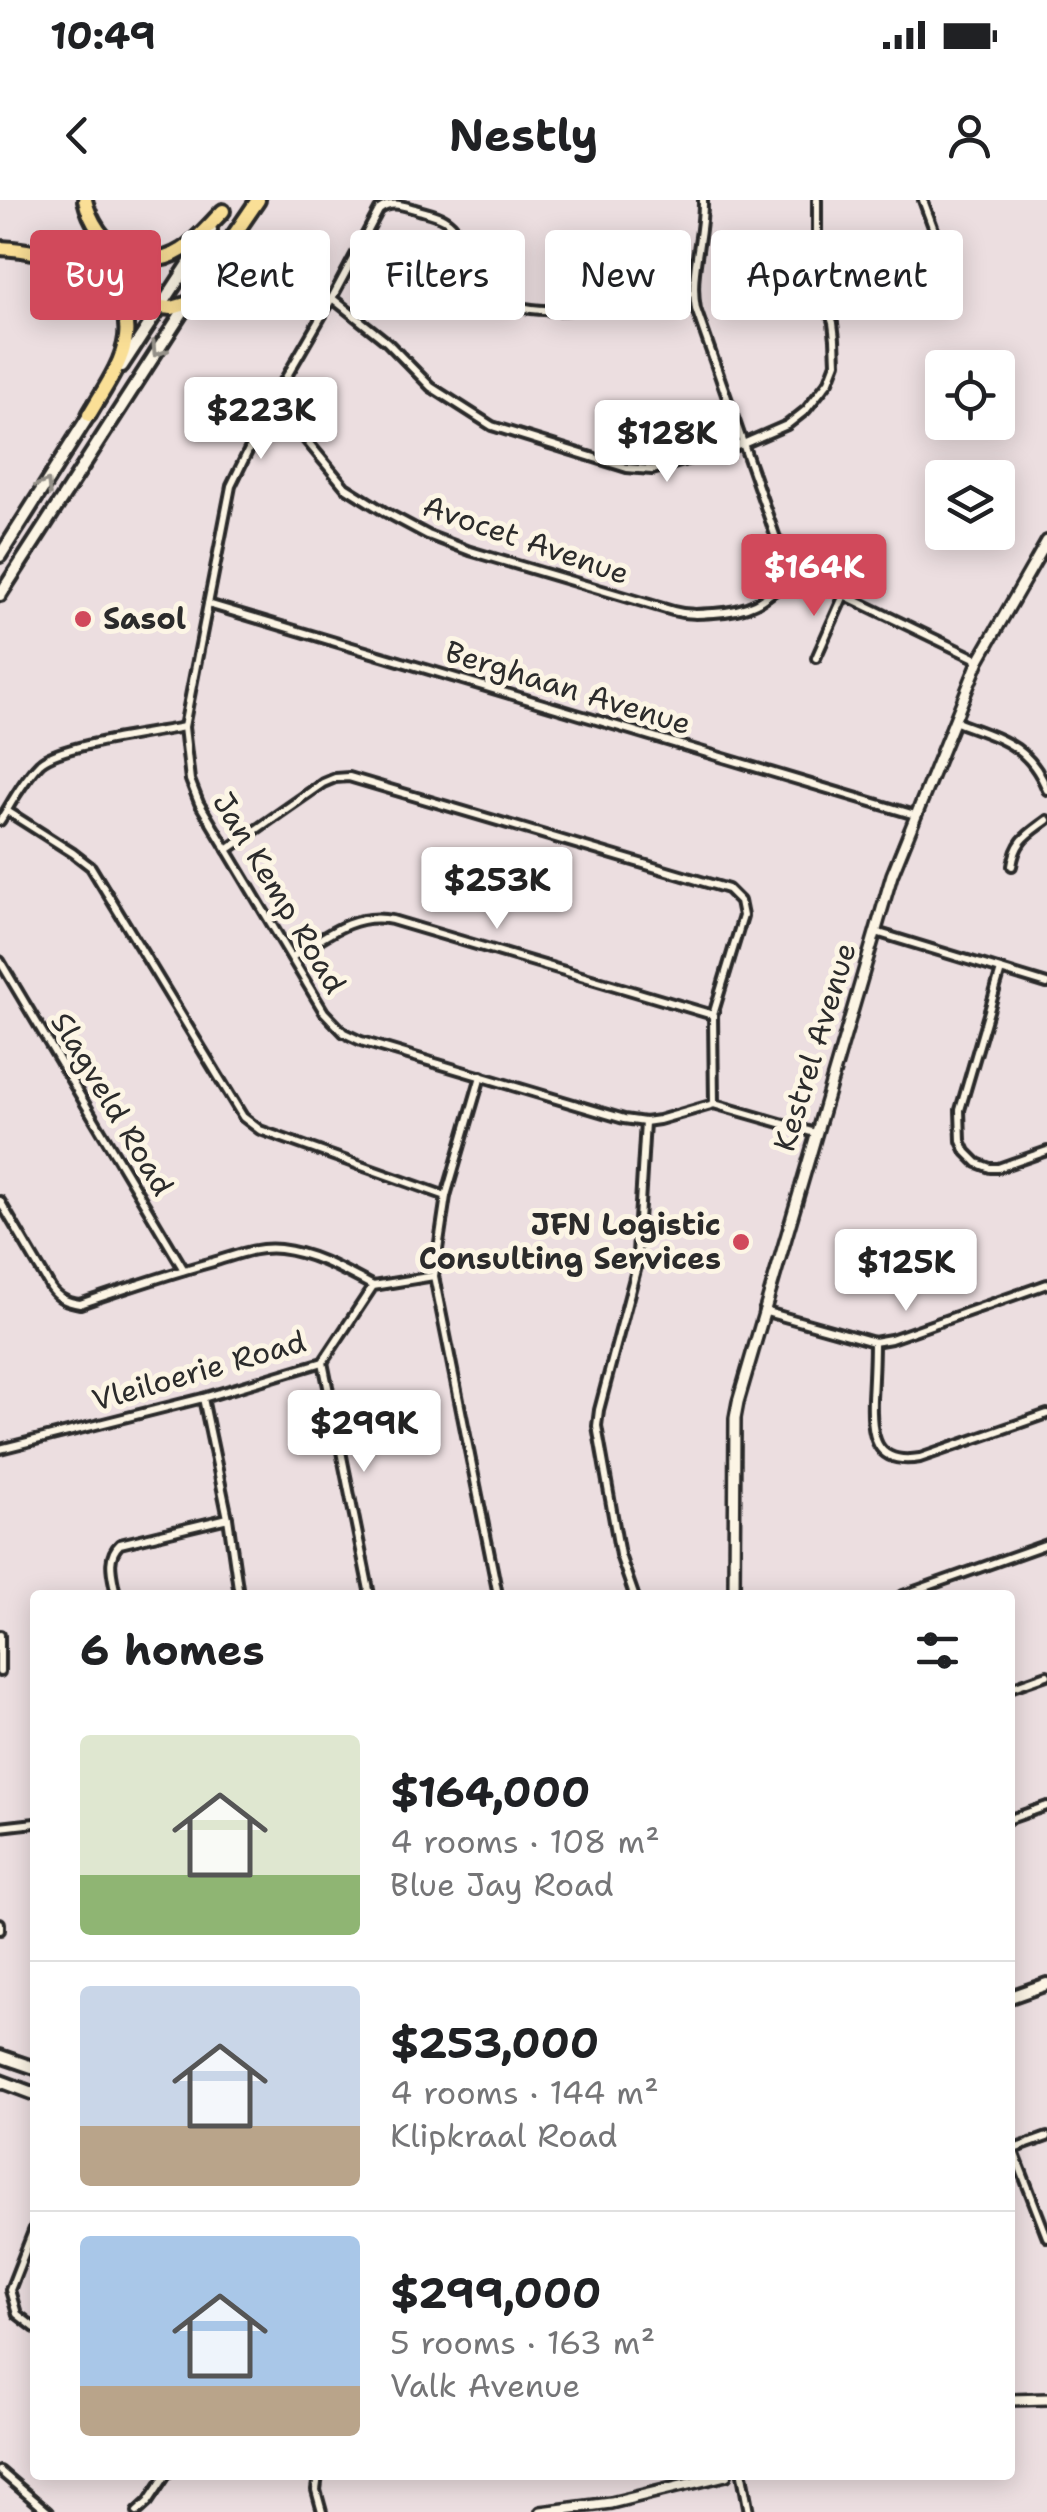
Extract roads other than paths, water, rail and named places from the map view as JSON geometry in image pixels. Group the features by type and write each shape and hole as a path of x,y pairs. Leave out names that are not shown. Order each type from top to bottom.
{"highway":[{"path":"85,200 94,226 108,243 137,259 181,251 226,206"},
{"path":"235,230 254,200"},
{"path":"0,248 30,253"},
{"path":"161,307 181,305"},
{"path":"90,415 124,348 127,320"}],"main road":[{"path":"161,307 226,206"},
{"path":"0,595 181,314"},
{"path":"0,556 152,320"},
{"path":"1015,1995 1047,1984"},
{"path":"0,2056 30,2066"},
{"path":"0,2082 30,2092"}],"street":[{"path":"703,200 693,293 776,538 800,570 979,660"},
{"path":"332,298 387,342 430,386 482,420 627,468 664,467 743,444 787,425 806,410 829,382 836,350 833,324 817,271 817,200"},
{"path":"923,200 934,230"},
{"name":"Jan Kemp Road","path":"693,293 577,310 506,302 476,276 459,234 448,222 402,205 386,205 373,218 272,400 230,486 184,727 191,788 324,1012 344,1033 624,1119 645,1122 714,1104"},
{"name":"Avocet Avenue","path":"272,400 355,495 428,535 470,551 686,614 746,610 800,570"},
{"name":"Kestrel Avenue","path":"734,1590 735,1418 815,1133 892,876 915,815 979,660 1047,541"},
{"path":"816,658 844,595"},
{"name":"Berghaan Avenue","path":"208,604 915,815"},
{"path":"953,720 1007,742 1024,754 1041,773 1047,790"},
{"path":"0,821 32,772 51,756 184,727"},
{"path":"227,850 322,783 348,777 722,886 737,896 743,916 713,1015 714,1104 815,1133"},
{"path":"6,811 73,853 98,876 243,1117 260,1130 446,1196"},
{"path":"1012,866 1018,844 1047,820"},
{"path":"292,957 352,922 376,917 713,1015"},
{"path":"875,932 1047,984"},
{"name":"Slagveld Road","path":"0,961 184,1270"},
{"path":"1000,970 963,1099 960,1134 966,1152 990,1168 1047,1151"},
{"path":"481,1076 446,1196 434,1276 497,1590"},
{"path":"632,1590 622,1562 597,1426 636,1270 645,1122"},
{"path":"0,1201 55,1294 80,1304 246,1252 283,1249 334,1264 372,1286 434,1276"},
{"path":"763,1311 874,1342 1047,1284"},
{"name":"Vleiloerie Road","path":"0,1450 204,1398 323,1362 372,1286"},
{"path":"874,1342 872,1427 876,1442 892,1456 920,1458 1047,1414"},
{"path":"323,1362 369,1590"},
{"path":"204,1398 239,1590"},
{"path":"115,1590 110,1559 120,1544 228,1518"},
{"path":"917,1590 1047,1544"},
{"path":"0,1635 0,1672"},
{"path":"1015,1686 1047,1675"},
{"path":"1015,1817 1047,1806"},
{"path":"0,1827 30,1824"},
{"path":"1015,2149 1047,2138"},
{"path":"1015,2157 1047,2237"},
{"path":"30,2239 10,2290 17,2314 30,2324"},
{"path":"1015,2400 1047,2399"},
{"path":"0,2471 48,2512"},
{"path":"136,2512 163,2480"},
{"path":"317,2480 322,2512"},
{"path":"541,2512 616,2502 706,2480"},
{"path":"743,2480 749,2512"}],"place":[{"name":"Sasol","path":"83,619"},
{"name":"JFN Logistic Consulting Services","path":"741,1242"}]}
